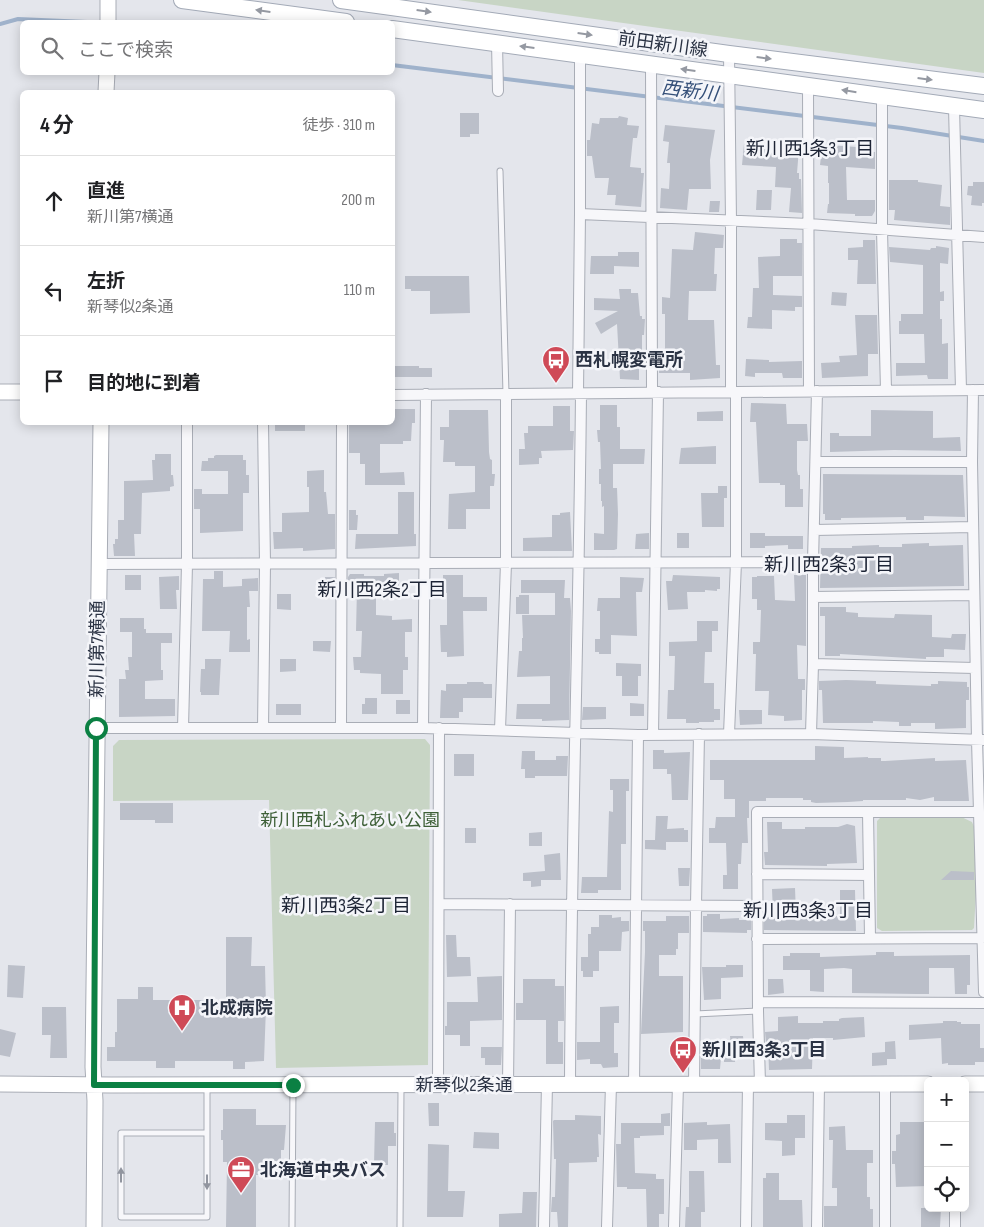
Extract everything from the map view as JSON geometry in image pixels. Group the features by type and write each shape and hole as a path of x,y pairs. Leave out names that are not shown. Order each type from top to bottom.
{"main road":[{"path":"182,0 331,20"},
{"name":"前田新川線","path":"342,0 729,54 984,86"},
{"name":"前田新川線","path":"395,29 984,110"}],"street":[{"path":"108,0 108,20"},
{"path":"497,43 498,91"},
{"path":"570,1084 571,905 579,563 580,54"},
{"path":"729,54 736,562 729,734"},
{"path":"652,65 652,218 657,562 653,735"},
{"path":"106,90 107,75"},
{"path":"808,85 809,224 816,462 811,734"},
{"path":"882,96 882,230 886,390"},
{"path":"954,107 961,390"},
{"path":"580,214 809,224 984,237"},
{"path":"973,390 972,462 975,668 980,740 978,812 984,992"},
{"path":"395,395 984,390"},
{"path":"0,392 20,392"},
{"path":"423,728 426,394"},
{"path":"500,730 506,563 506,394"},
{"name":"新川第7横通","path":"94,1227 96,728 101,425"},
{"path":"183,728 187,564 187,425"},
{"path":"262,728 265,564 263,425"},
{"path":"341,727 340,563 342,425"},
{"path":"816,462 972,462"},
{"path":"814,530 973,527"},
{"path":"98,564 813,562"},
{"path":"813,597 974,595"},
{"path":"813,664 975,668"},
{"path":"96,728 439,728 638,735 811,734 980,740"},
{"path":"438,1085 439,728"},
{"path":"694,1084 700,734"},
{"path":"634,1084 638,735"},
{"path":"746,1227 758,1006 757,812 978,812"},
{"path":"868,812 870,938"},
{"path":"757,874 869,875"},
{"path":"439,904 757,906"},
{"path":"508,1084 510,904"},
{"path":"757,939 982,938"},
{"path":"758,1006 984,1003"},
{"name":"新琴似2条通","path":"0,1084 924,1084"},
{"path":"544,1227 547,1084"},
{"path":"607,1227 611,1084"},
{"path":"674,1227 678,1084"},
{"path":"817,1227 819,1084"},
{"path":"885,1084 885,1227"},
{"path":"969,1084 984,1084"},
{"path":"955,1212 955,1227"}],"lane":[{"path":"500,171 506,394"},
{"path":"695,1014 758,1006"},
{"path":"207,1085 207,1133 207,1217 121,1217 121,1133 207,1133"},
{"path":"292,1227 293,1085"},
{"path":"400,1227 401,1085"}],"green space":[{"path":"458,0 984,0 984,73"},
{"name":"新川西札ふれあい公園","path":"425,739 430,745 428,1065 276,1068 269,800 113,801 113,746 119,740"},
{"path":"953,813 972,822 979,838 974,928 972,930 882,931 877,928 877,821 880,818"}],"building":[{"path":"460,113 479,113 479,134 470,134 470,137 460,137"},
{"path":"619,116 628,118 627,125 639,126 637,138 633,138 630,167 641,168 641,173 644,173 641,207 615,205 616,195 607,195 609,178 595,178 592,156 587,156 587,140 590,140 592,123 599,124 600,118 618,118"},
{"path":"665,125 715,130 710,160 711,189 689,189 687,210 660,208 661,188 669,189 670,163 667,163 669,142 663,141"},
{"path":"744,144 799,148 797,173 799,173 799,179 801,179 802,213 789,212 791,188 775,187 776,167 742,165"},
{"path":"826,145 857,147 857,151 875,152 875,169 846,167 847,200 875,200 875,211 872,216 827,213 829,204 828,166 820,165 822,148 825,148"},
{"path":"889,180 918,180 918,182 942,185 940,206 950,207 950,225 894,220 895,210 889,210"},
{"path":"973,182 984,182 984,203 982,203 982,206 971,205 972,196 967,195 968,186 973,186"},
{"path":"757,190 772,190 771,210 756,210"},
{"path":"710,201 720,201 719,212 709,212"},
{"path":"695,232 724,235 723,248 715,248 714,274 717,274 716,291 689,291 688,320 714,320 716,365 720,365 720,378 690,380 690,373 659,373 659,361 664,361 665,350 665,314 662,314 662,297 670,298 672,249 693,250"},
{"path":"780,239 797,239 797,243 802,243 802,276 773,276 773,295 802,296 802,307 795,307 795,311 772,310 772,329 747,328 748,317 752,317 753,288 759,288 758,257 780,256"},
{"path":"863,240 875,240 876,284 857,284 858,260 848,260 848,248 863,247"},
{"path":"936,246 949,248 948,264 940,263 940,292 944,291 944,301 940,301 940,319 942,319 942,344 948,343 948,379 928,379 927,375 896,376 896,363 925,363 924,334 899,334 901,314 923,314 923,265 890,262 889,247 930,250 931,248 936,248"},
{"path":"618,252 639,252 639,267 614,266 614,274 590,274 591,256 618,256"},
{"path":"405,276 469,276 470,313 430,314 430,291 411,291 411,289 405,289"},
{"path":"619,289 631,289 631,293 638,293 640,316 642,316 642,319 645,319 644,335 642,335 642,355 639,355 639,380 620,379 617,324 601,334 595,323 618,311 594,310 594,298 620,299"},
{"path":"832,292 847,293 846,306 831,305"},
{"path":"855,315 877,315 878,354 868,354 868,376 822,378 821,363 840,362 839,356 857,355"},
{"path":"746,359 769,360 769,362 802,361 802,378 783,378 782,373 755,373 755,377 745,376"},
{"path":"395,366 432,368 432,377 395,377"},
{"path":"751,403 786,404 787,424 807,424 808,441 797,441 797,470 798,475 800,475 800,489 803,489 803,507 785,507 785,485 780,485 780,483 759,483 756,422 750,422"},
{"path":"600,405 617,405 620,449 645,449 644,464 613,464 613,488 617,488 618,514 617,549 614,550 594,550 594,533 604,534 604,506 602,507 601,484 599,484 599,469 601,469 600,442 598,442 597,430 600,430"},
{"path":"553,406 570,406 570,431 574,431 573,450 541,451 542,458 539,458 539,464 519,465 519,449 525,449 524,433 528,433 528,426 553,426"},
{"path":"395,409 415,409 415,423 412,423 411,441 403,441 403,444 380,444 380,473 404,472 405,485 365,485 365,464 360,464 360,453 349,453 349,425 395,425"},
{"path":"449,410 488,410 489,452 490,459 492,460 492,474 495,474 494,486 490,486 490,509 466,509 466,529 448,529 449,494 475,492 475,466 455,466 455,462 443,462 444,440 440,440 440,427 449,427"},
{"path":"871,410 933,411 933,438 960,437 961,451 894,450 830,452 830,433 839,433 839,436 871,436"},
{"path":"723,411 723,421 697,421 697,412"},
{"path":"275,425 305,425 305,431 275,431"},
{"path":"716,446 716,464 679,464 681,448"},
{"path":"155,454 171,454 171,475 173,475 174,486 170,487 170,491 142,493 141,534 134,534 135,556 114,556 113,544 115,544 115,539 118,539 118,520 124,520 124,481 153,480 152,460 155,460"},
{"path":"216,455 243,455 243,460 246,460 246,475 249,475 249,493 243,493 243,531 200,533 200,509 194,509 194,489 202,489 202,494 228,494 228,471 201,471 202,461 208,461 208,458 214,458"},
{"path":"324,470 324,492 326,492 328,514 335,514 335,549 303,551 303,548 274,549 273,532 282,532 282,513 309,512 307,471"},
{"path":"823,474 963,475 965,517 924,516 924,520 906,520 906,517 825,520 825,514 823,514"},
{"path":"718,486 727,486 727,498 724,498 724,527 702,527 701,493 718,493"},
{"path":"398,492 414,492 414,534 416,534 416,546 355,549 356,534 398,534"},
{"path":"349,510 356,510 356,515 358,515 357,530 349,530"},
{"path":"570,512 572,551 523,551 523,538 552,537 552,515"},
{"path":"649,533 649,549 635,549 636,534"},
{"path":"677,533 689,533 689,548 677,548"},
{"path":"750,533 765,533 765,536 803,536 803,549 788,549 788,545 750,548"},
{"path":"929,543 929,546 963,545 964,586 820,588 821,548 852,548 852,546 879,545 879,547 902,547 902,544"},
{"path":"214,571 223,571 223,587 242,586 242,579 258,578 258,591 249,591 250,607 247,607 247,640 250,639 250,652 229,652 230,631 202,631 203,579 214,579"},
{"path":"399,573 399,589 376,589 376,615 392,616 392,620 412,619 412,632 405,632 405,657 408,657 408,670 403,670 403,694 381,694 381,674 360,673 360,670 354,670 353,657 361,657 362,631 356,631 357,588 348,588 348,577 350,574 384,576 384,574"},
{"path":"125,575 141,575 141,590 125,590"},
{"path":"443,575 463,575 463,597 487,597 487,611 463,611 464,656 447,657 447,652 441,652 440,625 447,625 447,593 436,593 436,583 443,583"},
{"path":"673,575 720,577 720,589 717,589 717,591 687,592 688,609 668,610 666,581 672,581"},
{"path":"794,575 806,575 806,646 797,645 798,679 805,679 805,690 802,690 802,720 784,721 784,716 768,715 769,691 755,691 756,654 753,654 753,642 760,642 761,610 757,610 757,599 752,599 752,577 774,576 775,600 795,601"},
{"path":"179,576 179,590 176,590 177,609 160,609 159,577"},
{"path":"325,577 335,577 335,591 325,591"},
{"path":"620,577 644,578 642,592 636,592 637,636 611,635 611,654 599,654 599,652 595,652 595,639 600,639 600,611 597,611 598,598 620,598"},
{"path":"521,580 565,580 564,598 570,598 571,611 569,720 542,721 542,719 516,719 517,704 550,704 550,676 517,677 519,651 522,651 522,615 555,615 555,593 521,593"},
{"path":"277,594 291,594 291,610 277,609"},
{"path":"519,595 529,595 529,614 516,614 516,597 519,597"},
{"path":"820,607 846,607 846,612 858,613 858,617 894,618 895,614 932,615 932,637 951,638 952,634 966,634 965,650 944,649 944,657 926,657 926,659 840,654 840,656 825,656 825,616 820,616"},
{"path":"120,618 144,618 146,633 172,633 172,643 161,643 163,680 145,681 145,699 175,699 175,716 119,717 119,679 126,679 125,670 129,670 128,657 132,657 132,632 120,632"},
{"path":"697,621 718,621 718,631 712,631 712,652 705,652 704,683 714,683 714,709 720,709 720,720 686,723 686,719 667,719 668,690 674,690 675,656 669,656 669,642 697,641"},
{"path":"313,641 331,641 330,652 313,651"},
{"path":"205,659 221,659 219,695 201,695 201,669 205,669"},
{"path":"280,659 296,659 296,671 280,672"},
{"path":"616,663 641,664 641,676 638,676 638,696 622,696 622,676 616,676"},
{"path":"819,681 876,681 876,684 931,686 931,684 938,684 938,681 967,682 969,700 966,700 966,728 935,729 935,723 911,723 911,726 899,726 899,722 823,723 822,690 819,690"},
{"path":"467,682 492,684 492,698 463,698 463,712 459,712 459,718 440,718 441,690 446,691 446,684 467,684"},
{"path":"365,698 377,698 377,714 362,714 362,704 365,704"},
{"path":"396,700 410,700 410,714 396,714"},
{"path":"630,703 644,704 644,716 630,716"},
{"path":"276,704 301,704 301,715 276,715"},
{"path":"583,707 606,707 606,719 582,720"},
{"path":"739,710 762,710 762,724 740,725"},
{"path":"815,746 844,747 844,758 881,758 881,761 935,758 935,761 966,760 969,801 934,801 934,797 920,800 906,798 906,800 816,803 811,802 811,800 803,800 803,798 766,798 766,801 749,801 749,818 747,818 748,843 742,843 741,864 738,864 738,889 723,889 723,875 727,875 726,843 709,843 709,828 715,828 716,817 735,817 735,799 724,799 724,780 710,780 710,760 815,760"},
{"path":"653,750 664,750 664,753 690,752 688,800 672,800 671,774 667,774 667,769 653,769"},
{"path":"522,751 535,751 535,760 556,760 556,756 568,756 567,776 535,776 535,778 525,778 525,769 521,769"},
{"path":"454,754 474,754 474,776 454,776"},
{"path":"610,779 629,779 629,791 626,791 626,844 621,844 621,890 598,890 598,893 581,893 582,877 607,877 609,811 613,812 613,790 610,790"},
{"path":"120,803 173,803 173,823 155,823 155,820 120,820"},
{"path":"656,816 668,816 667,829 684,828 684,830 688,830 688,842 666,842 666,850 645,849 645,840 655,840"},
{"path":"767,822 782,822 782,829 838,827 847,824 855,826 857,863 827,864 827,866 765,865 764,852 768,852"},
{"path":"465,828 476,828 476,843 465,843"},
{"path":"542,832 542,846 529,846 529,833"},
{"path":"560,853 561,880 541,880 541,886 531,887 531,881 523,881 523,873 545,871 544,855"},
{"path":"678,868 690,868 689,886 679,886"},
{"path":"951,871 974,872 974,880 941,880"},
{"path":"795,888 796,914 803,914 803,917 840,916 840,890 855,890 856,931 764,930 764,917 772,917 773,914 772,889"},
{"path":"707,914 720,914 720,919 739,918 739,920 751,920 751,930 747,930 747,933 703,932 703,916 707,916"},
{"path":"599,915 612,915 612,918 621,917 621,921 629,921 629,931 622,932 621,951 599,951 599,971 593,971 593,977 583,977 581,957 588,957 588,934 591,934 591,927 599,927"},
{"path":"666,916 689,916 689,933 678,933 676,955 659,955 659,976 683,976 683,1032 641,1034 645,952 643,921 666,921"},
{"path":"446,935 456,935 457,957 470,957 471,976 447,977"},
{"path":"226,937 252,937 251,966 265,966 264,1061 245,1062 245,1069 233,1069 233,1061 175,1061 175,1068 156,1068 156,1061 107,1061 107,1047 115,1047 117,999 138,999 138,987 153,987 153,1000 226,1000"},
{"path":"876,952 894,952 894,956 970,955 970,985 967,985 967,994 955,994 954,968 929,968 929,994 852,993 852,969 844,968 824,969 824,992 810,991 810,970 783,970 783,956 790,956 790,953 820,953 820,957 876,955"},
{"path":"8,965 25,966 23,998 7,997"},
{"path":"726,965 743,965 743,977 721,978 721,999 704,1000 702,967 726,967"},
{"path":"502,976 502,1020 470,1021 470,1046 460,1046 460,1035 445,1035 447,1002 478,1002 477,977"},
{"path":"523,979 555,979 555,986 564,986 564,1021 558,1021 558,1042 563,1042 563,1064 546,1064 546,1020 516,1020 516,1003 523,1003"},
{"path":"768,979 783,979 784,993 768,995"},
{"path":"619,1006 619,1023 614,1023 614,1053 618,1053 618,1067 603,1068 601,1064 590,1064 590,1059 577,1060 577,1042 600,1042 600,1007"},
{"path":"42,1007 66,1007 67,1058 50,1058 51,1035 42,1035"},
{"path":"798,1016 798,1023 823,1023 823,1021 839,1021 842,1018 864,1017 865,1037 833,1040 833,1038 813,1038 812,1069 769,1070 768,1043 766,1043 765,1032 778,1031 778,1017"},
{"path":"943,1021 957,1021 961,1022 961,1024 980,1024 980,1048 984,1048 984,1062 975,1062 975,1065 942,1064 941,1038 909,1040 909,1025 943,1023"},
{"path":"0,1029 16,1033 10,1057 0,1055"},
{"path":"730,1036 743,1036 744,1046 731,1046"},
{"path":"895,1041 896,1059 887,1059 887,1065 872,1066 872,1053 885,1052 885,1042"},
{"path":"481,1047 502,1047 501,1065 485,1065 485,1058 481,1058"},
{"path":"724,1048 736,1048 735,1062 724,1062"},
{"path":"701,1058 721,1058 720,1069 701,1069"},
{"path":"428,1103 439,1103 439,1126 429,1126"},
{"name":"北海道中央バス","path":"223,1109 256,1109 256,1125 286,1125 284,1150 281,1150 281,1175 256,1175 256,1227 226,1227 227,1162 223,1162 223,1140 221,1140"},
{"path":"670,1113 670,1126 664,1126 664,1135 634,1138 635,1173 656,1174 656,1179 664,1179 664,1214 659,1214 659,1227 647,1227 646,1189 617,1187 616,1144 621,1144 621,1123 661,1123 661,1114"},
{"path":"575,1115 601,1116 601,1135 598,1134 599,1157 597,1157 597,1162 569,1163 568,1227 558,1227 557,1212 551,1212 552,1197 555,1197 556,1159 554,1159 553,1121 575,1120"},
{"path":"787,1115 805,1115 805,1138 795,1138 795,1155 782,1156 782,1141 765,1140 765,1123 787,1123"},
{"path":"375,1122 394,1122 396,1146 388,1146 388,1165 374,1165"},
{"path":"707,1122 707,1125 730,1124 731,1163 718,1163 718,1139 697,1140 697,1150 684,1150 684,1123"},
{"path":"900,1122 924,1122 924,1186 896,1187 895,1164 892,1164 892,1151 896,1151 896,1135 900,1134"},
{"path":"845,1126 846,1150 873,1150 873,1163 867,1163 867,1197 870,1197 870,1209 873,1209 873,1227 824,1227 824,1206 837,1206 837,1188 832,1188 833,1140 829,1140 829,1127"},
{"path":"474,1132 499,1133 499,1149 473,1148"},
{"path":"428,1144 449,1145 448,1191 465,1191 463,1217 427,1217"},
{"path":"689,1171 704,1171 705,1212 701,1212 701,1227 685,1227 686,1207 689,1207"},
{"path":"766,1173 779,1173 779,1200 802,1200 803,1227 763,1227 763,1178 766,1178"},
{"path":"523,1192 537,1192 536,1227 499,1227 499,1214 522,1213"},
{"path":"921,1208 924,1208 924,1212 941,1212 940,1227 921,1227"}],"waterway":[{"name":"西新川","path":"0,24 18,19 41,20"},
{"name":"西新川","path":"395,65 902,128 984,141"}],"place":[{"name":"西札幌変電所","path":"556,384"},
{"name":"北成病院","path":"182,1032"},
{"name":"新川西3条3丁目","path":"683,1074"},
{"name":"北海道中央バス","path":"241,1194"}],"district":[{"name":"新川西1条3丁目","path":"810,148"},
{"name":"新川西2条3丁目","path":"829,564"},
{"name":"新川西2条2丁目","path":"382,589"},
{"name":"新川西3条2丁目","path":"346,905"},
{"name":"新川西3条3丁目","path":"808,910"}],"route":[{"path":"96,728 94,1085 293,1085"}]}
